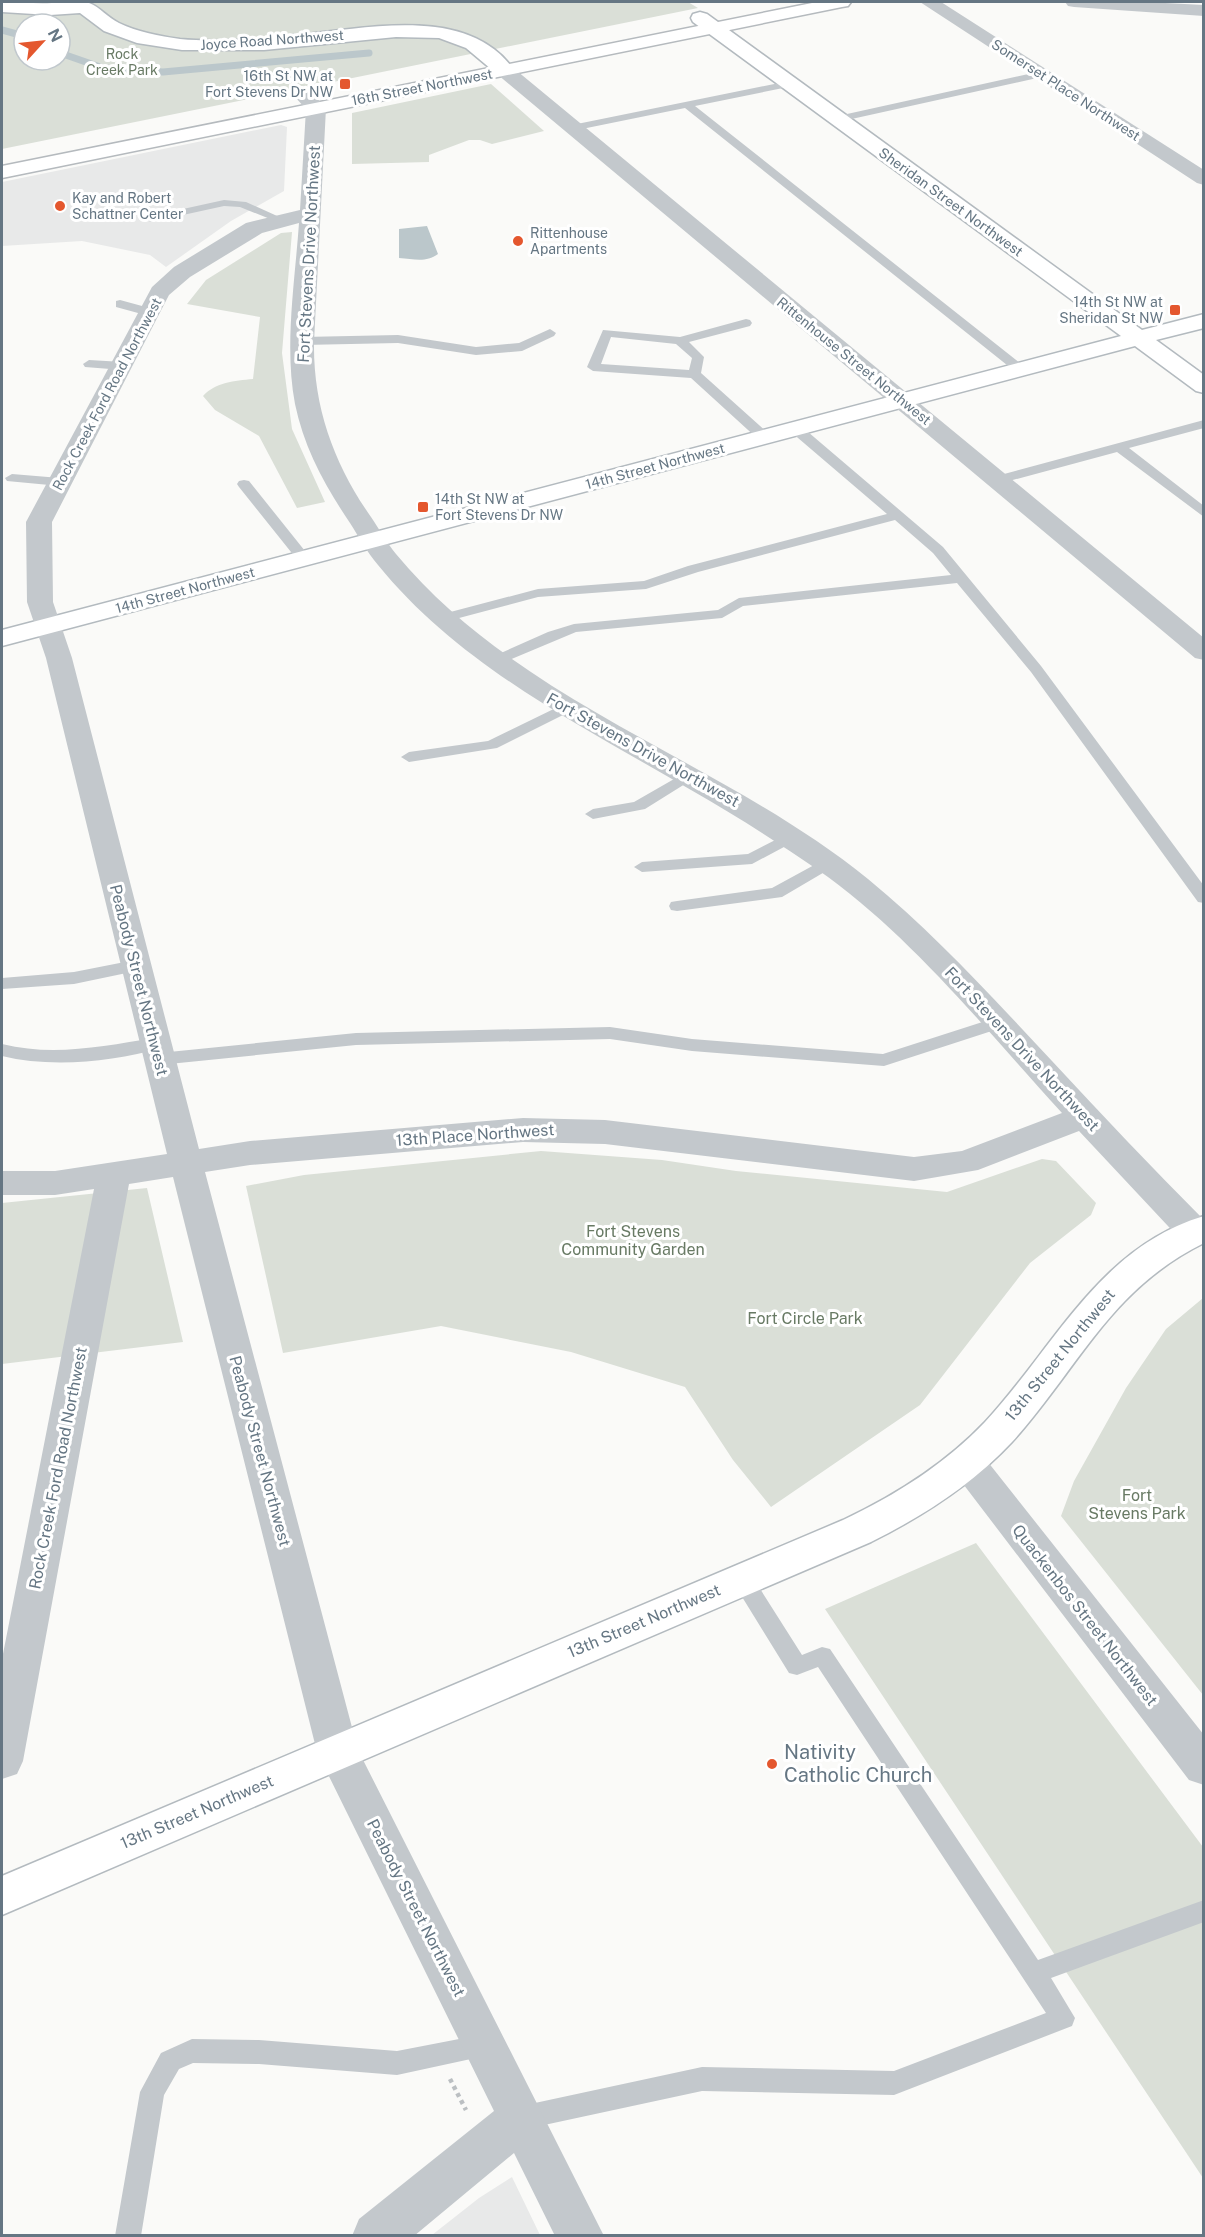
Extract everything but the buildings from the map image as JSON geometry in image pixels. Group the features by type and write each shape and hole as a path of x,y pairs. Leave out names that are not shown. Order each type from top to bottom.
{"street":[{"path":"24,8 52,2"},
{"name":"16th Street Northwest","path":"706,23 784,2"},
{"name":"16th Street Northwest","path":"2,158 311,102 706,23 842,2"},
{"name":"Somerset Place Northwest","path":"929,2 1203,179"},
{"path":"1074,2 1200,10"},
{"name":"Joyce Road Northwest","path":"2,7 24,8 83,4 101,23 117,30 175,44 235,45 364,33 424,31 463,39 498,65"},
{"name":"Sheridan Street Northwest","path":"706,23 1203,386"},
{"name":"Rittenhouse Street Northwest","path":"498,65 1203,652"},
{"name":"16th Street Northwest","path":"2,172 311,102"},
{"name":"Fort Stevens Drive Northwest","path":"311,102 303,341 305,393 315,433 338,484 373,540 406,579 444,618 497,660 566,708 748,809 827,863 875,901 925,945 1084,1117 1199,1230"},
{"name":"Rock Creek Ford Road Northwest","path":"48,626 39,594 39,522 160,292 177,276 254,228 309,214"},
{"name":"14th Street Northwest","path":"2,638 1203,321"},
{"name":"Peabody Street Northwest","path":"48,626 59,658 135,966 338,1752 580,2235"},
{"name":"13th Place Northwest","path":"2,1184 55,1183 262,1152 490,1132 555,1129 621,1133 914,1169 966,1162 1084,1117"},
{"name":"Rock Creek Ford Road Northwest","path":"2,1761 114,1175"},
{"name":"13th Street Northwest","path":"2,1896 857,1531 894,1512 940,1484 990,1440 1020,1407 1107,1293 1147,1259 1199,1230"},
{"name":"Quackenbos Street Northwest","path":"967,1462 1203,1767"},
{"path":"376,2235 521,2118"}],"lane":[{"path":"838,119 1042,75"},
{"path":"572,128 789,84"},
{"path":"687,105 1021,370"},
{"path":"151,219 224,203 242,204 280,220"},
{"path":"120,303 133,309 149,312"},
{"path":"746,323 680,341 607,333 593,367 695,374 764,437"},
{"path":"303,341 398,339 476,351 522,347 550,333"},
{"path":"680,341 698,357 695,374"},
{"path":"89,364 123,366"},
{"path":"998,480 1203,424"},
{"path":"796,429 938,550 1036,669 1203,898"},
{"path":"1119,446 1203,513"},
{"path":"12,478 60,482"},
{"path":"244,484 304,559"},
{"path":"444,618 537,593 646,585 693,569 898,515"},
{"path":"497,660 553,634 574,628 722,614 739,602 961,578"},
{"path":"409,757 492,745 566,708"},
{"path":"593,814 639,806 688,776"},
{"path":"642,867 752,859 791,837"},
{"path":"677,906 776,893 827,863"},
{"path":"2,984 74,978 135,966"},
{"path":"2,1050 35,1057 356,1039 610,1033 692,1045 884,1060 998,1023"},
{"path":"521,2118 702,2079 894,2083 1063,2018 822,1656 797,1666 741,1579"},
{"path":"1032,1974 1203,1911"},
{"path":"128,2235 152,2092 170,2061 192,2051 259,2052 397,2063 485,2046"}],"path":[{"path":"126,2 223,2"},
{"path":"445,2068 468,2115"}],"shaded area":[{"path":"281,125 287,127 284,191 231,221 166,267 150,255 82,241 2,246 2,182"},
{"path":"427,226 438,254 415,260 399,258 399,229"},
{"path":"512,2177 540,2235 432,2235 479,2198"}],"green space":[{"name":"Rock Creek Park","path":"2,2 688,2 698,8 2,149"},
{"path":"491,84 544,131 492,144 480,140 469,140 429,155 429,162 352,164 352,113"},
{"path":"292,232 282,353 292,429 325,502 297,508 259,436 215,410 203,396 220,385 253,379 260,317 187,304 206,280 281,233"},
{"name":"Fort Circle Park","path":"541,1151 662,1160 736,1171 947,1192 1042,1159 1056,1161 1096,1203 1091,1215 1030,1263 920,1405 771,1507 733,1460 685,1387 571,1352 441,1326 283,1353 246,1186 304,1175"},
{"path":"147,1188 183,1342 2,1364 2,1203"},
{"name":"Fort Stevens Park","path":"1203,1298 1203,1695 1061,1516 1074,1481 1126,1388 1166,1329"},
{"path":"976,1543 1203,1847 1203,2178 825,1609"}],"waterway":[{"path":"2,30 12,33"},
{"path":"72,57 103,68 163,72 369,53"}],"place":[{"name":"16th St NW at Fort Stevens Dr NW","path":"345,84"},
{"name":"Kay and Robert Schattner Center","path":"60,206"},
{"name":"Rittenhouse Apartments","path":"518,241"},
{"name":"14th St NW at Sheridan St NW","path":"1175,310"},
{"name":"14th St NW at Fort Stevens Dr NW","path":"423,507"},
{"name":"Nativity Catholic Church","path":"772,1764"}],"park label":[{"name":"Fort Stevens Community Garden","path":"633,1240"}]}
